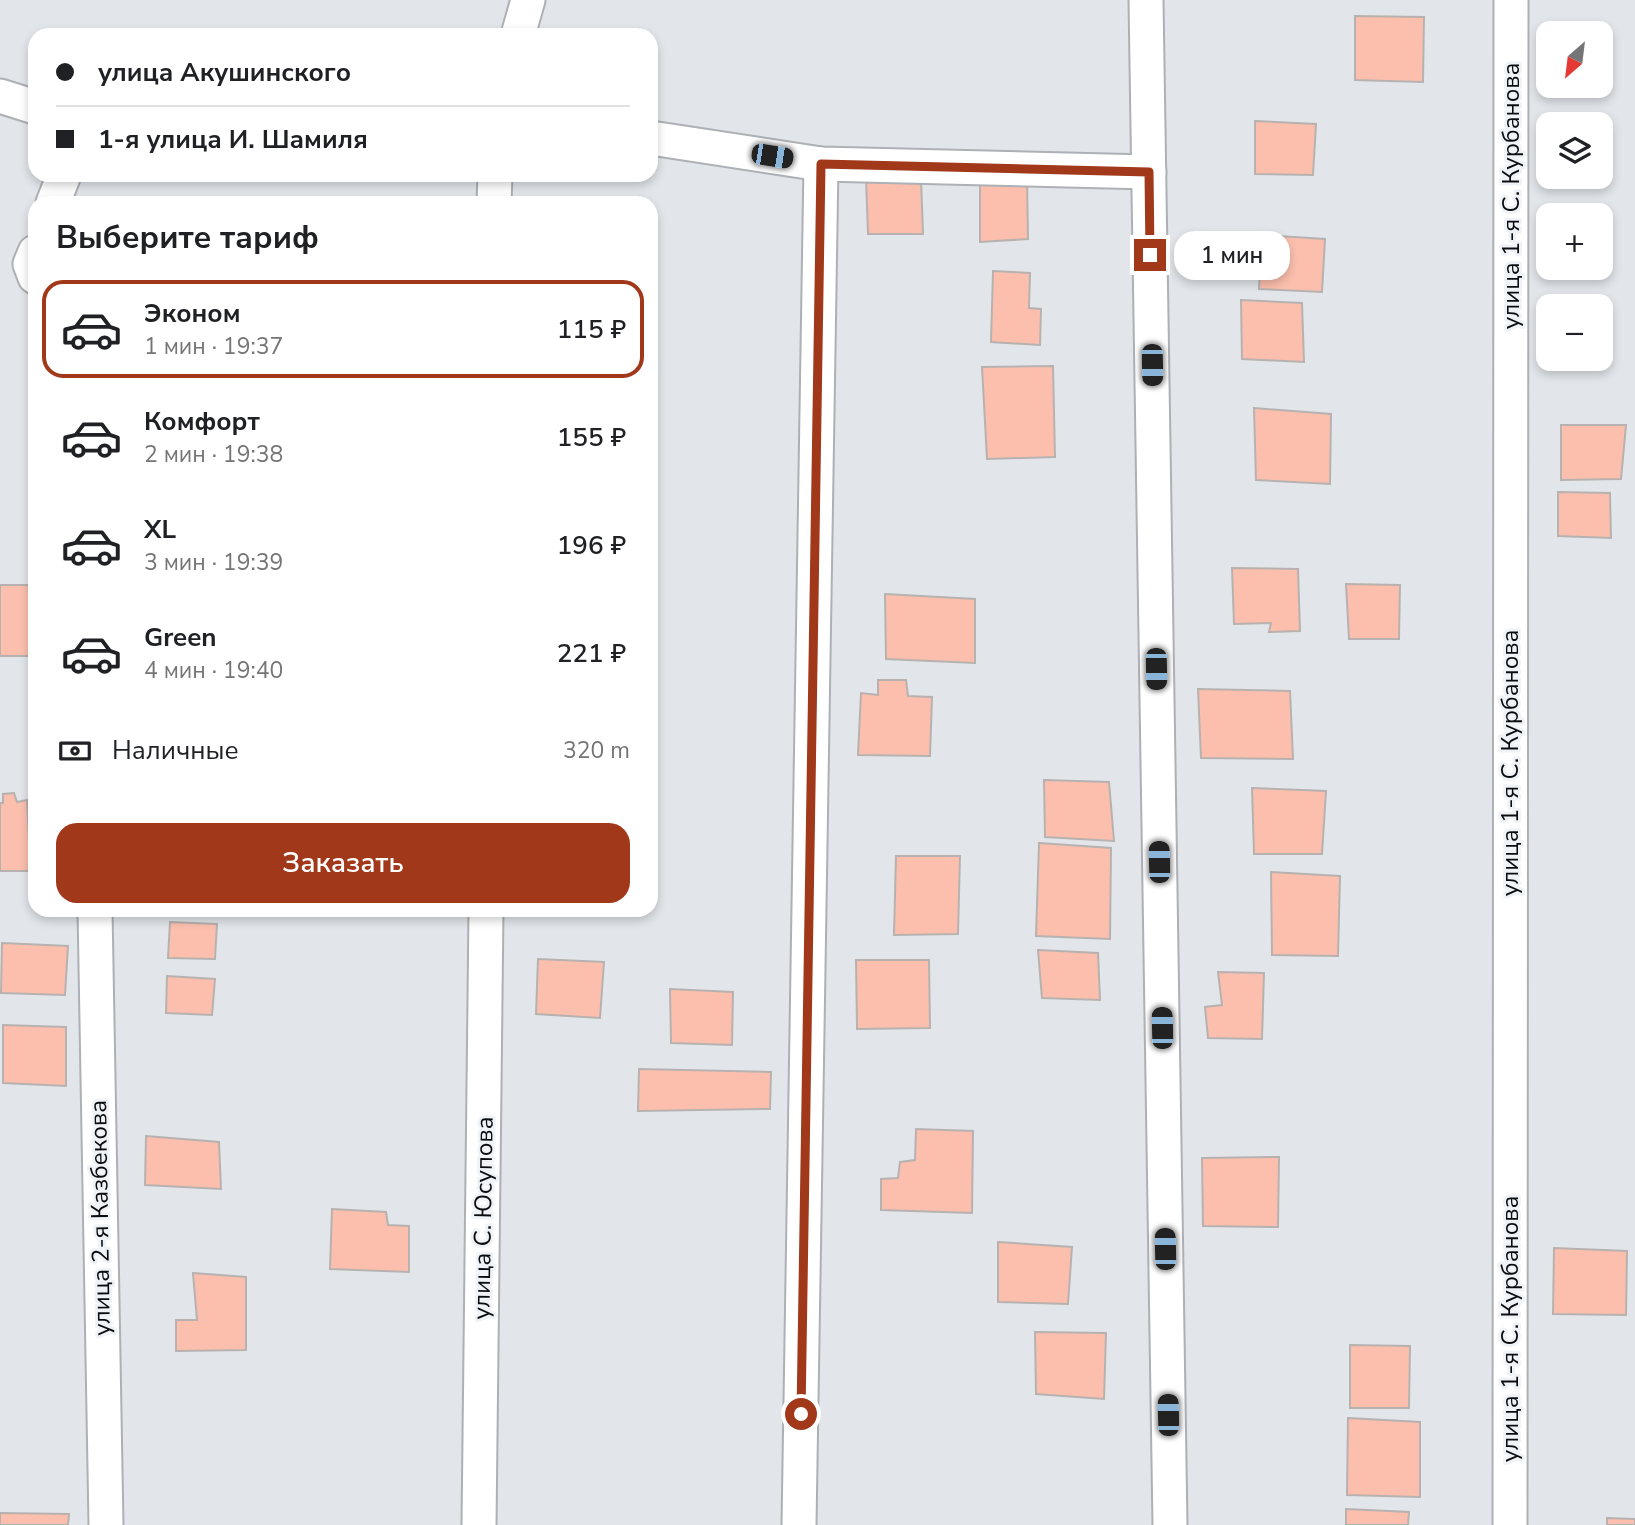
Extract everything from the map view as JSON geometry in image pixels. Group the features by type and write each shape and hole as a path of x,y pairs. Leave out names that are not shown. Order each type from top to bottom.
{"street":[{"path":"520,28 528,0"},
{"path":"1146,0 1170,1525"},
{"name":"улица 1-я С. Курбанова","path":"1510,1525 1511,0"},
{"path":"0,96 28,105"},
{"path":"658,139 821,164 1149,172"},
{"path":"799,1525 821,164"},
{"name":"улица 2-я Казбекова","path":"95,917 106,1525"},
{"name":"улица С. Юсупова","path":"479,1525 486,917"}],"building":[{"path":"1355,16 1424,17 1423,82 1355,80"},
{"path":"1255,121 1316,124 1313,175 1255,174"},
{"path":"866,178 921,179 923,234 868,234"},
{"path":"980,178 1027,180 1028,239 980,242"},
{"path":"1262,235 1325,239 1322,292 1259,289"},
{"path":"993,271 1030,273 1029,308 1041,309 1040,345 991,342"},
{"path":"1241,300 1302,303 1304,362 1242,359"},
{"path":"1053,366 1055,457 987,459 982,367"},
{"path":"1254,408 1331,414 1330,484 1256,480"},
{"path":"1561,425 1626,425 1621,479 1561,480"},
{"path":"1558,492 1610,493 1611,538 1558,536"},
{"path":"1232,568 1298,569 1300,631 1269,632 1271,623 1234,624"},
{"path":"1346,584 1400,585 1399,639 1349,639"},
{"path":"0,585 28,585 28,656 0,656"},
{"path":"885,594 975,599 975,663 886,659"},
{"path":"878,680 906,680 908,696 932,697 930,756 858,755 861,693 878,695"},
{"path":"1198,689 1290,691 1293,759 1201,758"},
{"path":"1044,780 1109,782 1114,841 1045,837"},
{"path":"1252,788 1326,791 1322,854 1254,854"},
{"path":"14,793 17,802 27,800 28,871 0,871 0,803 3,803 3,794"},
{"path":"1039,843 1111,848 1110,939 1036,936"},
{"path":"896,856 960,856 958,934 894,935"},
{"path":"1271,872 1340,876 1338,956 1272,955"},
{"path":"170,922 217,924 215,959 168,958"},
{"path":"2,943 68,946 65,995 1,993"},
{"path":"1038,950 1098,953 1100,1000 1042,998"},
{"path":"538,959 604,962 600,1018 536,1014"},
{"path":"856,960 929,960 930,1028 857,1029"},
{"path":"1218,972 1264,973 1262,1039 1208,1038 1205,1007 1222,1005"},
{"path":"167,976 215,979 212,1015 166,1013"},
{"path":"670,989 733,992 732,1045 671,1043"},
{"path":"3,1025 66,1027 66,1086 3,1083"},
{"path":"639,1069 771,1072 770,1109 638,1111"},
{"path":"916,1129 973,1131 972,1213 881,1210 881,1179 898,1178 900,1162 915,1160"},
{"path":"146,1136 219,1142 221,1189 145,1185"},
{"path":"1279,1157 1278,1227 1203,1226 1202,1158"},
{"path":"332,1209 386,1212 388,1225 409,1226 409,1272 330,1269"},
{"path":"998,1242 1072,1247 1068,1304 998,1302"},
{"path":"1554,1248 1627,1251 1626,1315 1553,1314"},
{"path":"193,1273 246,1277 246,1350 176,1351 176,1320 197,1320"},
{"path":"1035,1332 1106,1333 1104,1399 1036,1394"},
{"path":"1350,1345 1410,1346 1409,1408 1350,1408"},
{"path":"1348,1418 1420,1422 1420,1497 1347,1495"},
{"path":"1346,1509 1409,1512 1408,1525 1346,1525"},
{"path":"0,1513 69,1514 68,1525 0,1525"},
{"path":"1607,1518 1635,1519 1635,1525 1607,1525"}],"route":[{"path":"801,1414 821,164 1149,172 1150,255"}]}
